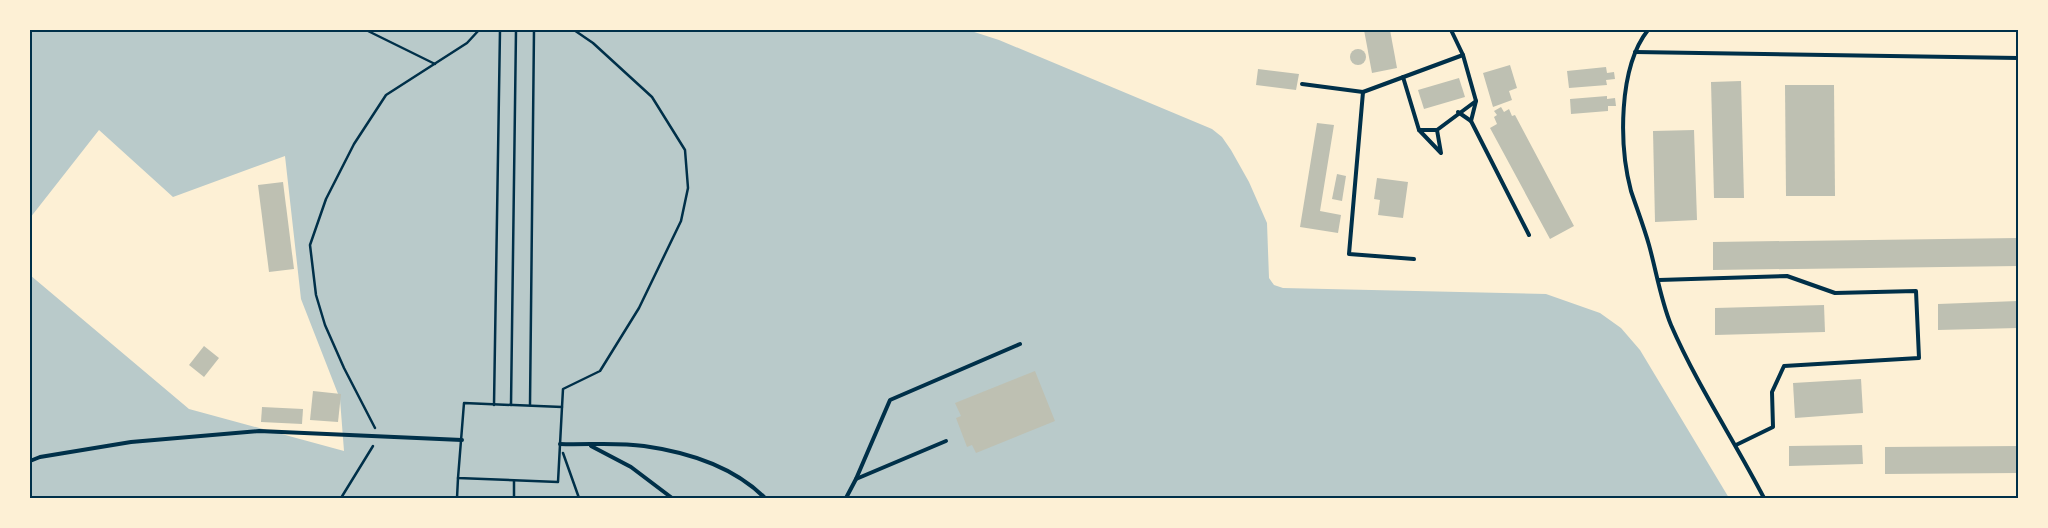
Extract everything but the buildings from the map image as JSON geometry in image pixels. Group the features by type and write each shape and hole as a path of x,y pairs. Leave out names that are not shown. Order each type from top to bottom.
{"lane":[{"path":"1451,30 1463,55 1476,101 1471,120"},
{"path":"1648,30 1635,52 1626,84 1625,150 1631,190 1659,280 1670,324 1707,397 1736,445 1764,498"},
{"path":"1635,52 2018,58"},
{"path":"1302,84 1363,92 1463,55"},
{"path":"1403,77 1419,130 1441,154 1436,130"},
{"path":"1363,92 1349,254 1414,259"},
{"path":"1419,130 1436,130 1458,112 1476,101"},
{"path":"1458,112 1471,120 1529,235"},
{"path":"1659,280 1787,276 1835,294 1916,292 1919,358 1784,366 1772,392 1774,427 1736,445"},
{"path":"846,498 890,400 1020,344"},
{"path":"30,460 131,442 259,431 462,440"},
{"path":"856,478 946,441"},
{"path":"560,444 644,446 702,459 751,484 765,498"},
{"path":"589,445 631,467 672,498"},
{"path":"1962,498 1979,498"}],"path":[{"path":"366,30 435,64"},
{"path":"341,498 379,436 344,368 325,325 316,295 310,245 326,199 354,144 386,95 467,42 479,30"},
{"path":"494,405 500,30"},
{"path":"511,405 516,30"},
{"path":"530,405 534,30"},
{"path":"458,478 558,482 563,389 600,371 639,308 681,220 688,188 685,150 652,97 593,43 574,30"},
{"path":"457,498 464,403 562,407"},
{"path":"560,444 579,498"},
{"path":"514,481 514,498"}],"shaded area":[{"path":"30,30 968,30 999,40 1212,129 1222,137 1249,182 1267,223 1269,278 1274,285 1283,288 1546,294 1600,313 1621,328 1640,350 1729,498 30,498 30,275 189,409 344,451 340,399 301,299 285,156 173,197 99,130 30,218"}]}
